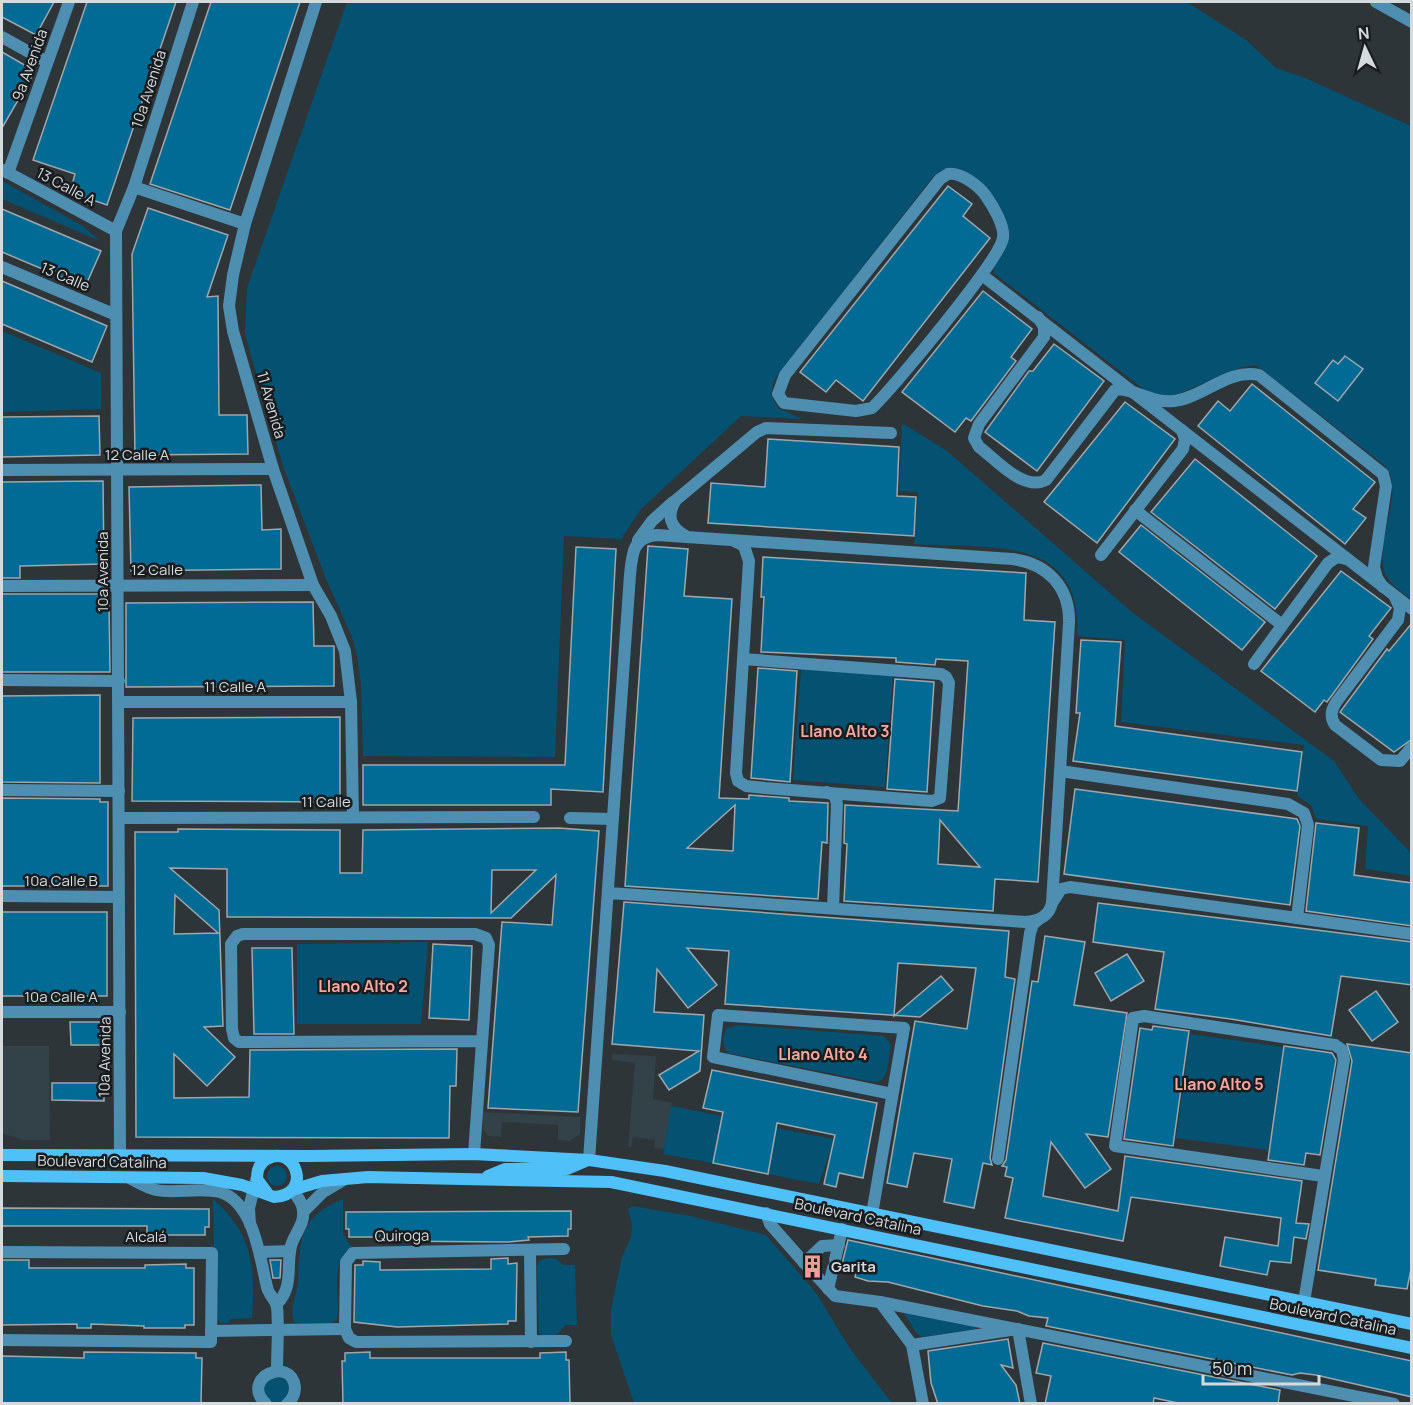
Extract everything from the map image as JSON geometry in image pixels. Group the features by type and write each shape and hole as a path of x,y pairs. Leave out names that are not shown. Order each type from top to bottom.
{"street":[{"name":"9a Avenida","path":"5,171 69,2"},
{"name":"10a Avenida","path":"120,1154 116,231 134,187 193,2"},
{"name":"11 Avenida","path":"316,2 245,224 233,274 230,317 273,469 313,585 331,616 345,651 351,702 353,817"},
{"path":"1376,2 1412,22"},
{"path":"2,37 47,62"},
{"name":"13 Calle A","path":"5,171 116,231"},
{"path":"948,174 958,174 985,194 1002,228 1003,241 982,275 872,408 856,411 801,406 784,404 780,399 779,388 784,375 940,180 948,174"},
{"path":"134,187 245,224"},
{"name":"13 Calle","path":"2,267 116,315"},
{"path":"982,275 1412,609"},
{"path":"1038,317 1044,327 1044,337 979,424 974,438 979,447 1024,481 1039,483 1046,480 1112,392 1124,389 1138,396 1172,402 1240,375 1252,374 1263,378 1383,474 1386,486 1374,567 1377,578 1400,608 1398,620 1331,710 1335,725 1381,760 1400,760 1412,747"},
{"path":"485,1178 505,1169 567,1169 589,1160 631,564 636,544 652,521 763,429 891,433"},
{"path":"1101,555 1183,449 1185,439 1182,430"},
{"name":"12 Calle A","path":"2,470 273,469"},
{"path":"676,500 671,510 671,523 676,530 687,537"},
{"path":"1136,510 1282,625"},
{"path":"636,544 650,536 687,537 1012,559 1042,567 1060,586 1069,609 1052,903 1049,912 1033,924 1030,933 998,1159"},
{"path":"728,539 740,543 748,555 736,773 738,781 753,787 932,801 940,798 949,684 946,677 941,674 743,659"},
{"path":"1254,663 1330,560 1341,557 1348,559"},
{"name":"12 Calle","path":"2,586 313,585"},
{"path":"2,680 119,681"},
{"name":"11 Calle A","path":"118,702 351,702"},
{"path":"1060,771 1288,804 1300,808 1307,817 1308,825 1297,918"},
{"path":"2,790 119,791"},
{"path":"827,792 835,796 837,804 833,908"},
{"name":"11 Calle","path":"119,818 534,817"},
{"path":"570,818 613,819"},
{"path":"1052,903 1061,890 1070,887 1412,934"},
{"path":"609,893 1025,922 1038,920"},
{"name":"10a Calle B","path":"2,896 119,897"},
{"path":"474,1154 489,945 486,938 481,934 243,934 237,936 231,944 232,1029 234,1038 239,1042 481,1041"},
{"name":"10a Calle A","path":"2,1012 120,1012"},
{"path":"872,1214 904,1028 718,1015 713,1057 892,1094"},
{"path":"1304,1302 1323,1176 1344,1060 1339,1047 1144,1016 1133,1018 1115,1146 1323,1176"},
{"name":"Boulevard Catalina","path":"2,1155 474,1154 589,1160 665,1172 1412,1324"},
{"path":"250,1224 249,1208 257,1173 264,1161 276,1156 289,1160 297,1171 296,1184 292,1190 281,1196 268,1194 259,1185 257,1173"},
{"name":"Boulevard Catalina","path":"2,1176 202,1178 222,1180 268,1194"},
{"path":"277,1371 277,1304 288,1285 290,1256 304,1211 323,1192 347,1178"},
{"name":"Boulevard Catalina","path":"292,1190 347,1178 485,1178 611,1182 1412,1348"},
{"path":"131,1179 159,1191 219,1192 230,1197 250,1224 263,1257 267,1288 277,1304"},
{"path":"292,1190 304,1211"},
{"path":"766,1213 770,1224 835,1296 880,1302 1394,1404"},
{"path":"828,1289 842,1229"},
{"path":"808,1267 822,1246 839,1245"},
{"name":"Quiroga","path":"345,1329 345,1269 347,1257 353,1253 564,1249"},
{"path":"530,1250 531,1342"},
{"name":"Alcalá","path":"2,1252 211,1252 211,1331"},
{"path":"263,1257 290,1256"},
{"path":"880,1302 912,1346 923,1404"},
{"path":"2,1340 211,1342 211,1331 345,1329 349,1338 356,1342 566,1341"},
{"path":"912,1346 1018,1329"},
{"path":"1018,1329 1031,1404"},
{"path":"266,1404 259,1396 259,1384 266,1375 277,1371 287,1374 294,1383 294,1395 287,1404"},
{"path":"1321,1389 1324,1404"}],"shaded area":[{"path":"347,2 1187,2 1246,40 1276,68 1305,78 1411,126 1411,599 1393,585 1387,577 1382,560 1392,487 1390,474 1383,464 1256,365 1242,367 1178,394 1168,396 1146,391 994,273 993,267 1010,237 1007,224 992,196 981,184 969,174 957,169 944,170 932,178 774,380 771,395 778,408 802,419 741,416 641,509 621,539 564,536 555,757 363,756 361,685 352,637 326,579 283,466 245,334 247,288"},
{"path":"2,181 83,226 100,241 2,199"},
{"path":"2,331 101,373 101,409 2,412"},
{"path":"902,423 947,451 1133,613 1334,761 1359,799 1411,853 1411,876 1365,869 1368,826 1316,819 1311,805 1297,796 1304,745 1121,722 1125,640 1077,636 1075,603 1064,579 1048,563 1026,553 1000,548 914,544 918,492 899,491"},
{"path":"801,669 893,676 885,787 793,780"},
{"path":"428,942 421,1024 297,1024 297,944"},
{"path":"739,1025 884,1036 891,1045 887,1071 882,1080 874,1082 728,1053 724,1044 725,1031 727,1028"},
{"path":"1190,1034 1283,1047 1268,1150 1176,1138"},
{"path":"2,1046 49,1046 50,1140 23,1140 2,1133"},
{"path":"612,1054 656,1056 653,1099 672,1103 664,1149 654,1148 655,1140 633,1137 631,1147 628,1147 635,1063 612,1060"},
{"path":"671,1106 722,1116 713,1163 663,1154"},
{"path":"482,1112 580,1117 580,1134 570,1141 558,1140 558,1125 502,1122 501,1137 488,1136 483,1129"},
{"path":"776,1128 834,1139 819,1184 768,1174"},
{"path":"277,1166 284,1169 287,1176 284,1183 277,1186 270,1183 267,1176 270,1169"},
{"path":"213,1199 227,1212 237,1226 249,1253 253,1283 252,1318 230,1319 229,1323 222,1323 215,1318"},
{"path":"343,1199 343,1234 352,1248 340,1262 338,1271 337,1319 331,1323 295,1323 292,1313 305,1231 318,1214"},
{"path":"632,1206 690,1216 766,1235 816,1293 851,1350 892,1403 634,1403 611,1335 611,1310 622,1257 631,1237 632,1224 628,1209"},
{"path":"557,1259 563,1265 575,1265 577,1325 566,1325 556,1335 544,1336 539,1333 537,1267 540,1260"},
{"path":"902,1310 976,1326 976,1329 923,1337 917,1334"},
{"path":"277,1377 286,1381 290,1390 286,1399 277,1403 268,1399 264,1390 268,1381"}],"building":[{"path":"2,2 54,2 36,35 2,17"},
{"path":"87,2 176,2 107,205 70,192 75,174 33,160"},
{"path":"211,2 300,2 230,210 150,184"},
{"path":"2,52 35,71 2,128"},
{"path":"948,186 972,204 963,216 990,238 863,401 836,380 826,392 800,372"},
{"path":"148,208 228,235 207,297 218,296 219,415 247,415 248,454 135,455 132,254"},
{"path":"2,209 101,251 85,287 2,252"},
{"path":"2,281 107,326 92,362 2,324"},
{"path":"983,291 1032,329 1011,357 1016,361 971,421 966,418 955,432 902,392"},
{"path":"1054,344 1104,381 1037,471 985,432 1029,371 1033,371"},
{"path":"1345,356 1363,369 1338,401 1315,383 1333,360 1338,364"},
{"path":"1252,384 1375,482 1353,509 1366,518 1345,544 1198,426 1218,401 1230,411"},
{"path":"1125,402 1175,439 1097,543 1044,502"},
{"path":"99,416 100,455 2,457 2,417"},
{"path":"768,439 899,447 897,496 916,497 914,536 708,523 711,483 765,487"},
{"path":"1195,459 1317,556 1275,609 1151,512"},
{"path":"103,481 104,564 20,566 20,578 2,578 2,482"},
{"path":"261,485 262,530 281,529 281,569 131,571 129,487"},
{"path":"1141,525 1265,622 1242,650 1119,552"},
{"path":"648,546 688,549 684,596 732,599 719,798 749,799 749,795 789,798 789,801 828,803 827,843 822,842 818,899 625,886","holes":["735,805 733,851 687,848"]},
{"path":"576,547 616,549 603,792 551,789 551,805 363,805 363,765 565,765"},
{"path":"763,557 1026,573 1024,620 1055,622 1038,882 995,879 993,911 844,901 847,844 844,843 845,805 958,811 968,661 936,659 935,665 896,662 896,658 761,652 764,597 761,597","holes":["940,820 980,867 938,864"]},
{"path":"1341,571 1391,608 1369,636 1373,639 1327,702 1324,700 1315,712 1261,671"},
{"path":"2,594 104,594 104,603 109,603 110,672 2,672"},
{"path":"313,602 314,646 334,646 334,686 126,687 126,603"},
{"path":"1412,623 1412,739 1394,752 1340,712 1387,649 1389,651"},
{"path":"1081,640 1121,642 1115,726 1302,752 1297,791 1073,761 1080,713 1076,713"},
{"path":"758,668 797,671 790,782 751,778"},
{"path":"895,679 934,682 927,792 887,789"},
{"path":"100,695 100,783 2,782 2,696"},
{"path":"340,717 340,802 132,801 133,718"},
{"path":"1075,789 1297,819 1300,826 1290,905 1064,874"},
{"path":"2,798 100,799 100,802 108,802 108,886 2,886"},
{"path":"1316,823 1359,828 1354,875 1412,883 1412,926 1306,911"},
{"path":"559,828 599,831 578,1112 488,1108 502,922 552,925 556,875 511,918 227,917 227,869 170,868 219,910 223,1026 204,1027 235,1057 207,1086 174,1054 174,1098 249,1097 250,1050 457,1049 456,1086 450,1086 449,1138 136,1137 135,832 178,832 178,829 340,830 340,873 362,873 363,830","holes":["492,870 536,870 491,913","175,895 218,933 174,934"]},
{"path":"624,902 1009,931 1005,977 1015,979 990,1158 992,1165 983,1163 974,1208 944,1202 952,1159 914,1153 907,1187 887,1183 915,1021 967,1029 976,968 898,963 894,1015 725,1004 729,951 687,948 717,985 688,1008 657,969 654,1012 704,1015 700,1071 669,1090 659,1075 699,1051 612,1044"},
{"path":"1098,903 1412,942 1412,985 1341,976 1331,1036 1155,1009 1164,952 1093,942"},
{"path":"2,912 107,912 107,996 2,996"},
{"path":"1045,936 1085,942 1074,1005 1127,1013 1108,1137 1086,1134 1111,1169 1085,1188 1051,1142 1043,1196 1118,1211 1125,1156 1302,1181 1296,1223 1309,1224 1306,1239 1294,1237 1291,1263 1270,1261 1267,1275 1220,1266 1225,1237 1278,1246 1281,1218 1131,1197 1123,1241 1005,1218 1013,1178 1005,1176 1007,1167 1002,1166 1006,1160 1032,981 1038,982"},
{"path":"433,944 472,946 469,1020 429,1018"},
{"path":"252,948 292,948 294,1034 254,1034"},
{"path":"1127,954 1144,981 1111,1001 1095,973"},
{"path":"941,976 953,990 920,1017 895,1015"},
{"path":"1376,991 1398,1022 1372,1041 1349,1010"},
{"path":"70,1022 103,1022 103,1045 71,1045"},
{"path":"1153,1026 1189,1031 1173,1146 1124,1139 1140,1028 1152,1030"},
{"path":"1347,1044 1412,1053 1412,1264 1407,1289 1375,1285 1376,1279 1318,1270 1352,1061"},
{"path":"1284,1046 1332,1053 1336,1060 1320,1155 1306,1153 1304,1165 1268,1160"},
{"path":"712,1070 877,1103 863,1178 839,1173 836,1187 824,1184 835,1135 777,1123 768,1174 713,1163 723,1112 703,1108"},
{"path":"52,1083 104,1083 104,1101 52,1100"},
{"path":"2,1208 209,1209 209,1227 205,1227 205,1235 147,1235 147,1226 2,1226"},
{"path":"571,1211 571,1229 568,1229 568,1236 528,1237 529,1240 508,1242 387,1241 387,1237 349,1237 349,1229 346,1229 346,1212"},
{"path":"848,1240 1412,1361 1412,1397 1316,1375 1300,1373 1292,1375 1046,1326 1048,1318 983,1306 888,1282 868,1281 855,1277 857,1268 840,1272"},
{"path":"508,1258 508,1264 517,1263 516,1321 508,1321 508,1324 397,1327 354,1322 355,1265 363,1265 363,1261 380,1262 380,1270 491,1269 491,1259"},
{"path":"2,1260 29,1260 29,1268 145,1268 145,1265 186,1264 186,1268 194,1268 194,1325 185,1325 185,1328 144,1328 144,1326 91,1324 91,1328 77,1328 77,1324 2,1325"},
{"path":"270,1260 281,1260 280,1278 273,1278"},
{"path":"1008,1339 1013,1368 1001,1365 1016,1385 1020,1404 938,1404 931,1383 928,1351"},
{"path":"1043,1343 1280,1390 1278,1404 1183,1404 1154,1398 1153,1404 1045,1404 1051,1376 1036,1373"},
{"path":"84,1352 196,1353 196,1358 202,1358 201,1404 2,1404 2,1356 84,1358"},
{"path":"370,1352 370,1358 540,1358 540,1353 566,1352 566,1360 569,1360 570,1404 343,1404 342,1361 345,1361 345,1353"}],"place":[{"name":"Garita","path":"813,1267"}],"district":[{"name":"Llano Alto 3","path":"845,731"},
{"name":"Llano Alto 2","path":"363,986"},
{"name":"Llano Alto 4","path":"823,1054"},
{"name":"Llano Alto 5","path":"1219,1084"}]}
